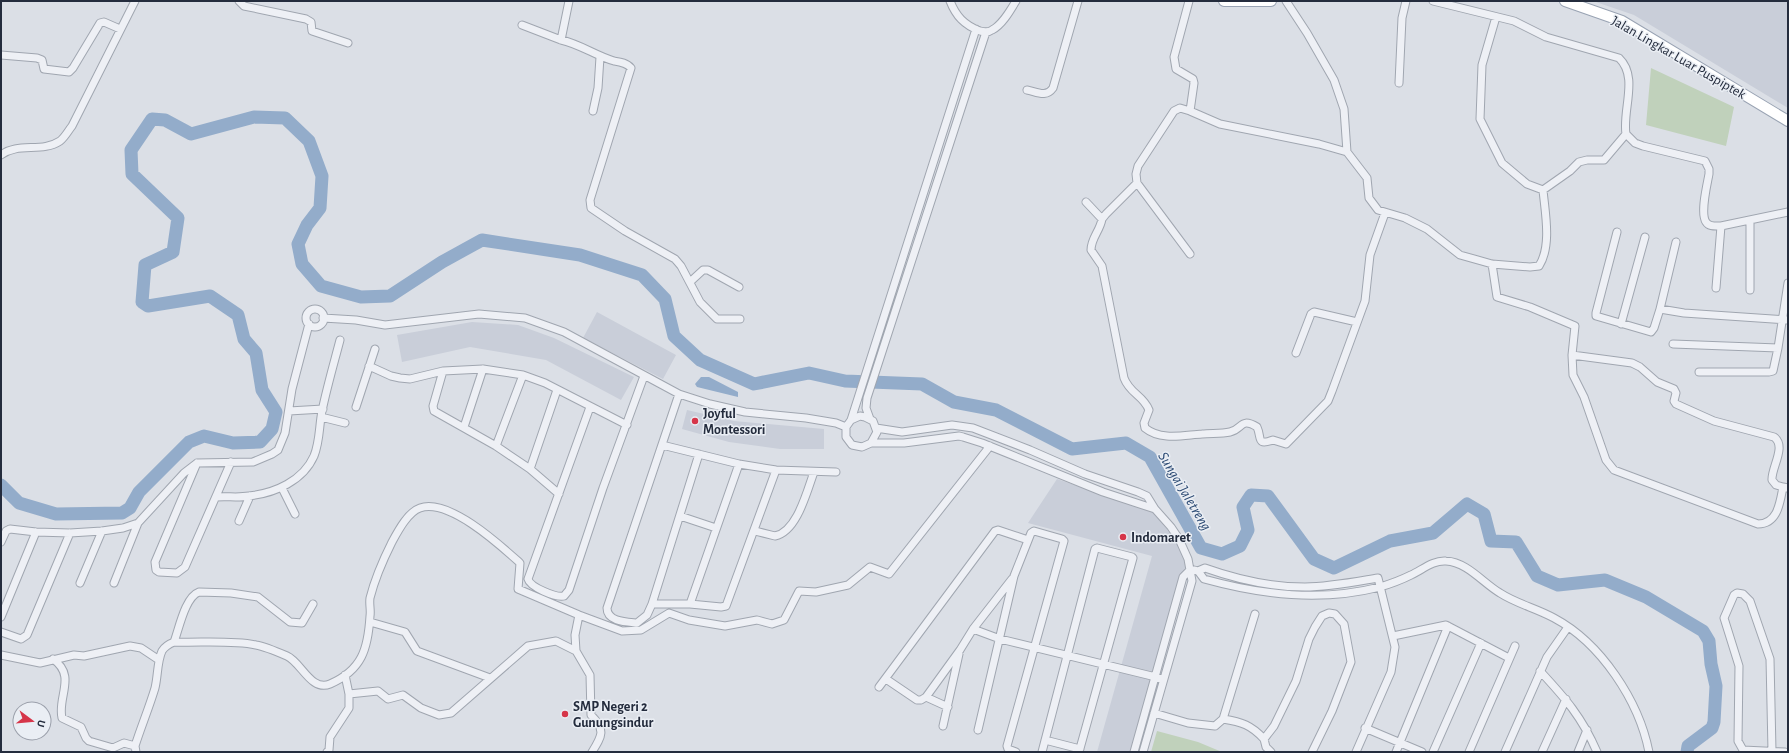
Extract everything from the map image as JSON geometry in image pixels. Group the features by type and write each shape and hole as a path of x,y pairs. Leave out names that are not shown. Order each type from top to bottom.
{"main road":[{"path":"1224,1 1271,1"},
{"name":"Jalan Lingkar Luar Puspiptek","path":"1565,1 1622,21 1788,121"}],"street":[{"path":"239,1 244,6 306,19 311,22 312,31 348,43"},
{"path":"561,40 569,1"},
{"path":"950,1 957,16 965,24 986,32 992,31 999,24 1016,1"},
{"path":"1027,90 1046,94 1053,88 1078,1"},
{"path":"1189,1 1174,56 1176,69 1193,79 1190,111"},
{"path":"1286,1 1326,64 1341,96 1344,109 1346,152"},
{"path":"1399,83 1402,18 1406,1"},
{"path":"1433,1 1520,23 1546,37 1616,56 1624,62 1629,72 1629,84 1624,120 1626,134 1635,143 1643,146 1705,161 1708,165 1709,174 1704,213 1710,226 1720,226 1788,212"},
{"path":"1,155 12,149 45,147 54,144 64,137 72,126 134,2"},
{"path":"1496,17 1482,65 1480,119 1502,163 1527,184 1543,190"},
{"path":"1,55 37,58 42,60 44,69 69,72 72,70 100,23 104,22 120,29"},
{"path":"522,25 561,40 571,42 600,57 627,64 630,70 590,200 590,207 625,231 670,255 681,266 700,302 717,319 740,319"},
{"path":"976,29 851,420 846,427 846,437 852,445 862,447 871,443 904,443 959,436 990,446 1103,492 1155,510"},
{"path":"871,443 876,436 876,428 870,419 866,408 867,398 986,32"},
{"path":"593,111 598,88 600,57"},
{"path":"1190,254 1137,183 1136,174 1138,166 1174,111 1180,108 1220,124 1319,144 1346,152 1367,178 1369,198 1378,210 1405,218 1427,229 1460,254 1492,264 1536,267 1540,264 1544,255 1546,240 1543,190"},
{"path":"1543,190 1570,171 1579,162 1587,160 1604,160 1626,134"},
{"path":"1137,183 1102,219 1099,230 1092,239 1091,250 1102,266 1124,378 1128,388 1148,406 1150,410 1144,426 1150,432 1165,436 1227,433 1232,432 1241,424 1246,423 1257,427 1259,439 1262,442 1266,443 1272,440 1289,444 1297,432 1328,401 1332,392 1365,301 1370,255 1385,213"},
{"path":"1086,202 1102,219"},
{"path":"1750,220 1750,290"},
{"path":"1716,288 1720,226"},
{"path":"1617,232 1596,316 1620,324 1653,331 1660,309 1676,242"},
{"path":"1620,324 1644,237"},
{"path":"1492,264 1497,297 1530,307 1575,326 1572,355 1573,375 1584,398 1606,460 1618,473 1758,524 1767,523 1776,514 1786,487 1776,484 1772,480 1780,446 1774,437 1714,421 1676,404 1674,400 1676,393 1674,389 1657,382 1640,367 1632,364 1572,355"},
{"path":"690,282 700,272 708,270 740,287"},
{"path":"1699,372 1773,371 1785,320 1788,283"},
{"path":"1660,309 1684,313 1785,320"},
{"path":"114,583 138,523 184,473 197,463 253,462 264,459 278,450 285,433 292,389 309,324 306,316 313,310 319,310 324,318"},
{"path":"1296,353 1311,313 1315,312 1357,322"},
{"path":"324,318 385,324 480,314 525,318 564,332 679,394 745,412 806,418 836,423 846,427"},
{"path":"309,324 317,327 322,323 324,318"},
{"path":"216,496 250,496 282,488 302,474 313,457 320,432 321,416 340,340"},
{"path":"1673,344 1778,348"},
{"path":"356,407 375,349"},
{"path":"369,366 391,376 410,379 443,371 483,369 523,375 545,383 627,425"},
{"path":"464,427 483,369"},
{"path":"443,371 433,410 496,446 530,469 559,494"},
{"path":"496,446 523,375"},
{"path":"590,407 528,579 531,584 560,597 564,596 569,590 603,488 644,376"},
{"path":"530,469 557,390"},
{"path":"679,394 607,610 609,615 618,620 637,623 647,615 652,604 699,454"},
{"path":"289,411 323,409"},
{"path":"321,416 345,423"},
{"path":"851,420 860,416 870,419"},
{"path":"876,428 902,432 952,425 973,428 1030,450 1085,474 1147,496 1155,510 1171,527 1179,539 1190,570 1192,581 1143,752"},
{"path":"662,445 739,464 776,470 836,472"},
{"path":"53,659 61,666 65,676 66,687 61,713 62,718 81,727 89,741 113,748 124,743 135,749 157,679 159,660 167,645 174,642 242,643 257,645 288,657 312,680 322,685 329,684 353,670 360,661 370,622 370,601 373,588 384,558 403,525 414,512 421,507 444,509 459,515 472,523 520,563 518,589 579,615 622,631 641,630 669,613 689,620 725,626 756,620 772,624 784,620 799,591 816,592 848,585 870,567 889,574 990,446"},
{"path":"197,463 155,562 157,571 177,573 183,570 231,462"},
{"path":"690,604 739,464"},
{"path":"652,604 690,604 721,608 726,606 755,531 776,470"},
{"path":"755,531 775,536 784,532 799,515 814,472"},
{"path":"1103,492 1106,481"},
{"path":"282,488 295,514"},
{"path":"239,521 250,496"},
{"path":"680,516 716,528"},
{"path":"1,542 6,532 10,529 36,532 70,533 102,531 138,523"},
{"path":"879,687 995,531 998,530 1028,540"},
{"path":"80,583 102,531"},
{"path":"978,730 1014,576 1028,540 1033,531 1062,539 1064,540 1007,746 1008,749 1016,752"},
{"path":"1,617 36,532"},
{"path":"1,632 21,639 27,635 70,533"},
{"path":"1042,752 1045,740 1068,656 1095,550 1097,548 1133,558 1079,751 1045,740"},
{"path":"1198,571 1204,579 1255,592 1322,596 1380,587 1411,575 1436,562 1446,560 1457,563 1466,567 1492,589 1514,602 1555,618 1568,627 1602,659 1628,694 1641,721 1650,752"},
{"path":"1190,570 1198,571 1205,568 1256,582 1306,587 1378,578 1393,636 1395,647 1394,662 1356,752"},
{"path":"1134,752 1183,577 1190,570"},
{"path":"886,678 917,700 922,700 926,697 960,650 973,629 1014,576"},
{"path":"1255,592 1256,582"},
{"path":"174,642 188,602 193,595 199,592 231,593 258,597 290,622 302,623 313,604"},
{"path":"1772,751 1770,659 1750,602 1743,594 1737,593 1734,595 1724,618 1739,666 1738,741 1743,750 1785,752"},
{"path":"1264,739 1274,726 1296,681 1309,639 1315,627 1322,616 1329,613 1335,614 1344,624 1351,662 1332,711 1312,752"},
{"path":"1154,713 1202,726 1215,726 1223,719 1255,614"},
{"path":"579,615 574,635 576,651 590,675 591,715 599,723 601,728 600,739 592,752"},
{"path":"370,622 405,632 417,651 490,678"},
{"path":"1393,636 1441,625 1448,626 1509,658"},
{"path":"1396,752 1448,626"},
{"path":"1505,752 1547,657 1568,627"},
{"path":"973,629 1000,639 1164,679"},
{"path":"349,694 378,691 388,699 403,695 421,708 439,715 451,713 528,646 556,641 576,651"},
{"path":"1432,752 1481,643"},
{"path":"1,655 40,663 74,655 84,656 130,646 141,648 159,660"},
{"path":"1469,752 1515,646"},
{"path":"943,726 960,650"},
{"path":"1540,671 1566,699 1588,730 1597,752"},
{"path":"327,752 329,750 330,737 348,708 349,694 345,675"},
{"path":"926,697 948,707"},
{"path":"1542,752 1566,699"},
{"path":"1223,719 1238,722 1253,728 1264,739 1266,747 1271,752"},
{"path":"1365,728 1422,752"},
{"path":"1578,752 1588,730"}],"shaded area":[{"path":"1593,1 1788,1 1788,108 1634,15"},
{"path":"597,312 676,355 663,379 583,338"},
{"path":"472,322 518,325 554,338 634,377 621,400 546,360 470,347 402,362 397,335"},
{"path":"687,410 734,421 824,429 824,449 780,449 729,442 682,429"},
{"path":"1057,479 1153,512 1177,542 1186,564 1136,752 1097,752 1152,556 1028,523"}],"green space":[{"path":"1651,68 1734,107 1726,146 1646,125"},
{"path":"1157,731 1198,742 1222,752 1151,752"}],"water":[{"path":"701,377 709,377 738,392 738,397 697,387 695,384"}],"waterway":[{"name":"Sungai Jaletreng","path":"1,485 19,503 56,514 122,513 130,508 139,492 189,442 204,436 233,443 260,442 272,429 276,412 262,390 256,353 244,339 238,315 210,296 148,306 142,302 145,265 173,252 178,218 132,174 131,150 152,119 165,120 191,134 254,117 285,118 309,141 322,176 320,208 307,225 298,244 302,264 321,286 361,297 390,296 442,262 482,240 580,255 642,275 665,299 674,336 700,360 754,384 809,373 845,381 922,384 954,402 996,410 1072,449 1126,443 1150,457 1201,548 1222,554 1240,546 1248,530 1243,507 1251,495 1268,496 1314,559 1334,568 1390,541 1433,533 1467,504 1484,514 1491,541 1516,542 1537,576 1558,585 1605,580 1646,597 1703,631 1709,641 1711,664 1716,686 1714,722 1712,728 1688,746 1687,752"}],"place":[{"name":"Joyful Montessori","path":"695,421"},
{"name":"Indomaret","path":"1123,537"},
{"name":"SMP Negeri 2 Gunungsindur","path":"565,714"}]}
